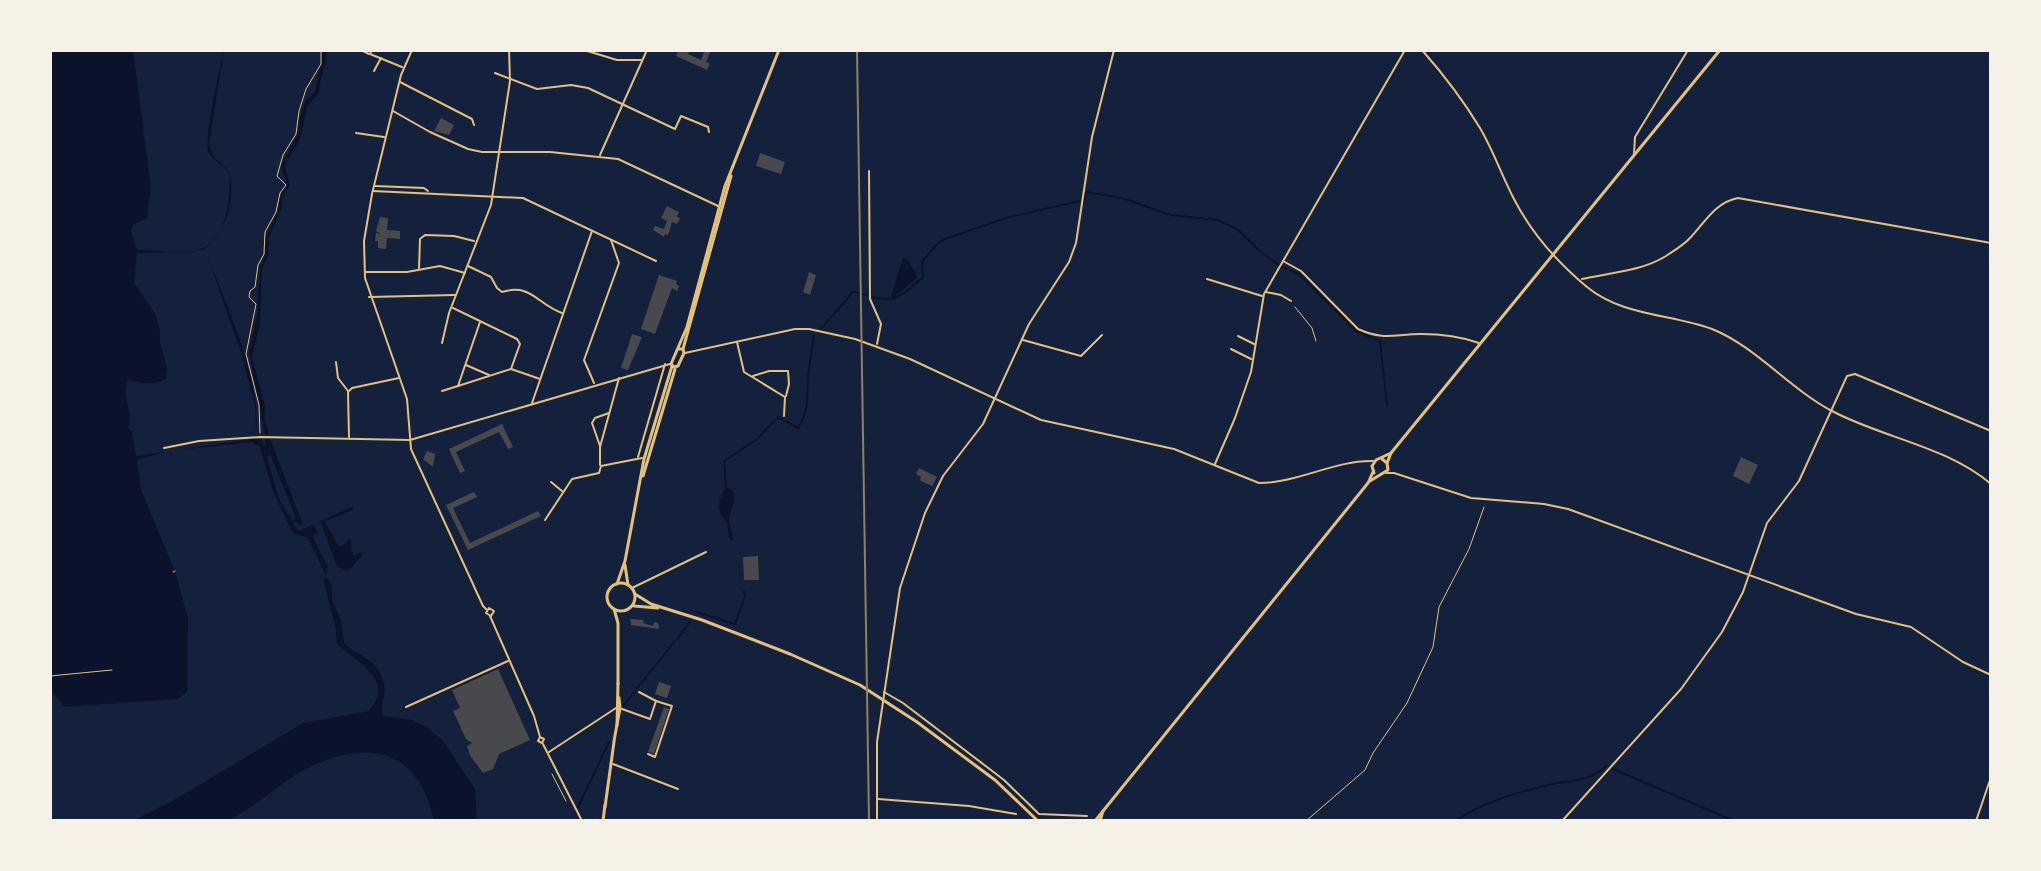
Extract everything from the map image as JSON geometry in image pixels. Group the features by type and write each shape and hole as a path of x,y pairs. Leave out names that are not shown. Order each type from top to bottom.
{"main road":[{"path":"617,584 625,561 640,484 673,366 682,350 720,208 779,50"},
{"path":"1097,821 1368,483 1374,471 1374,461 1391,453 1720,50"},
{"path":"1387,468 1391,453"},
{"path":"1382,459 1387,468"},
{"path":"1374,471 1387,468"},
{"path":"625,561 630,586 635,594 651,604 790,654 860,685 1007,790 1038,821"},
{"path":"603,821 617,726 619,665 618,624 614,609 607,601 607,594 617,584 630,586"},
{"path":"632,606 635,594"},
{"path":"618,624 624,611 632,606 648,605 682,613"},
{"path":"614,609 624,611"}],"street":[{"path":"361,50 403,68"},
{"path":"412,50 399,82 373,189 364,241 364,272 369,297 407,399 411,449 534,716 539,742 548,752 582,821"},
{"path":"442,343 456,295 491,205 510,77 509,50"},
{"path":"584,50 617,60 642,60"},
{"path":"599,156 647,50"},
{"path":"877,821 877,742 897,599 925,513 943,476 983,424 1021,339 1043,299 1069,262 1076,243 1092,137 1114,50"},
{"path":"1214,465 1235,418 1253,360 1265,291 1405,50"},
{"path":"1422,50 1460,97 1482,131 1523,216 1552,255 1587,287 1611,302 1711,329 1738,341 1779,376 1832,411 1971,467 1991,484"},
{"path":"1634,155 1635,137 1688,50"},
{"path":"374,71 381,58"},
{"path":"495,73 537,89 571,85 588,88 675,129 681,116 708,127 709,132"},
{"path":"399,82 472,119 474,125"},
{"path":"392,111 468,149 550,152 618,159 720,208"},
{"path":"356,133 385,137"},
{"path":"869,171 870,299 881,324 876,345"},
{"path":"373,189 424,188 429,192 523,198 656,261"},
{"path":"1580,280 1637,268 1663,258 1683,244 1713,212 1727,201 1738,198 1991,243"},
{"path":"532,403 592,230"},
{"path":"419,269 420,239 425,235 454,236 476,242"},
{"path":"594,385 584,360 619,263 611,239"},
{"path":"1283,261 1301,271 1358,329 1366,333 1380,338 1432,334 1480,344"},
{"path":"364,272 407,272 440,266 465,273"},
{"path":"468,266 491,277 502,292 521,289 531,293 545,307 563,313"},
{"path":"1207,279 1263,296"},
{"path":"1265,291 1291,301"},
{"path":"369,297 456,295"},
{"path":"452,307 519,341 511,369"},
{"path":"458,386 480,321"},
{"path":"682,350 775,332 809,329 876,345 1041,420 1174,449 1259,483 1274,483 1374,461"},
{"path":"1021,339 1081,356 1102,335"},
{"path":"1238,336 1256,345"},
{"path":"736,341 744,372 785,397"},
{"path":"1231,349 1253,360"},
{"path":"336,362 338,378 348,392 349,437"},
{"path":"164,448 199,441 262,437 410,440 665,364 673,366"},
{"path":"601,466 640,458 665,364"},
{"path":"465,365 490,376"},
{"path":"442,391 511,369 540,379"},
{"path":"752,377 769,371 788,371 784,416"},
{"path":"1562,821 1693,675 1729,620 1749,576 1767,523 1799,481 1847,376 1855,374 1991,431"},
{"path":"600,447 620,377"},
{"path":"348,392 352,388 400,378"},
{"path":"545,520 572,479 599,473 600,447 592,423 595,418 610,413"},
{"path":"1365,461 1374,471"},
{"path":"1387,468 1453,493 1568,509 1856,614 1911,627 1963,662 1991,675"},
{"path":"551,482 563,491"},
{"path":"630,586 706,552"},
{"path":"487,610 490,608 494,611 490,616"},
{"path":"406,707 509,661"},
{"path":"639,692 672,706 655,757 648,754"},
{"path":"884,692 1004,780 1039,814 1087,816"},
{"path":"548,752 618,708 650,719 656,701"},
{"path":"612,764 678,789"},
{"path":"1976,821 1991,777"},
{"path":"876,799 958,805 1016,814"}],"path":[{"path":"262,437 259,405 246,354 256,304 249,297 264,254 266,228 286,185 277,176 277,170 288,144 296,134 306,89 321,64 321,50"},
{"path":"1291,301 1312,328 1316,341"},
{"path":"1306,821 1365,770 1407,703 1433,647 1439,607 1469,549 1486,500"},
{"path":"50,676 112,670"}],"water":[{"path":"50,50 133,50 151,187 147,218 133,225 131,231 137,250 193,251 212,242 205,249 191,252 137,253 134,283 156,315 167,369 166,379 157,383 128,380 126,386 130,416 128,428 132,431 136,456 168,451 137,460 141,490 175,571 188,618 187,692 178,699 65,707 50,690"},
{"path":"224,50 209,144 214,157 230,172 231,194 230,204 228,214 221,230 227,208 230,173 210,154 207,144"},
{"path":"323,50 326,50 325,66 319,93 307,106 301,137 285,166 290,185 269,237 268,257 262,269 260,324 252,357 265,405 269,435 265,435 249,352 257,315 260,267 265,256 265,239 287,185 281,166 298,134 306,100 315,91"},
{"path":"205,249 248,364 256,412 256,434 255,407 242,356"},
{"path":"903,258 908,260 918,277 893,298 891,296"},
{"path":"251,439 261,439 265,446 265,439 270,439 303,524 299,526 296,521 293,524 299,531 314,524 318,533 314,535 314,540 328,567 326,576 308,538 293,533 290,528 272,489 260,447 253,442 172,451","holes":["270,454 296,518 292,521 279,499 267,457"]},
{"path":"726,487 734,493 729,521 733,541 729,538 727,522 719,510"},
{"path":"352,507 353,510 325,521 338,546 350,539 353,554 363,554 351,569 345,571 337,566 320,521"},
{"path":"324,578 328,578 332,587 332,600 341,620 344,643 372,663 381,675 385,688 383,716 412,720 427,727 444,742 475,789 477,821 434,821 426,795 415,776 400,762 363,752 320,762 225,821 132,821 174,800 303,723 369,711 377,698 378,686 370,672 337,644"}],"building":[{"path":"679,50 690,50 688,54 701,60 705,50 711,50 706,62 710,64 707,70 676,56"},
{"path":"441,118 454,125 449,135 434,131"},
{"path":"760,153 785,162 781,174 756,166"},
{"path":"667,206 679,212 677,217 680,218 677,224 672,222 668,235 664,237 653,230 655,226 664,229 667,221 661,218"},
{"path":"380,217 388,218 387,230 400,231 400,239 387,238 386,249 378,248 378,241 375,241 376,233 381,234 376,231"},
{"path":"809,272 816,275 810,295 803,292"},
{"path":"659,275 677,281 679,286 677,291 672,288 655,334 641,329"},
{"path":"632,334 642,337 628,370 621,368"},
{"path":"502,424 513,447 508,449 499,432 456,452 465,471 460,473 449,449"},
{"path":"427,451 435,454 433,467 423,459"},
{"path":"1741,457 1758,465 1749,484 1733,476"},
{"path":"919,468 937,477 932,486 920,480 921,477 916,474"},
{"path":"474,492 477,497 453,508 470,543 538,511 541,516 468,550 446,505"},
{"path":"758,556 759,580 744,580 743,557"},
{"path":"630,619 644,620 643,623 653,626 654,622 658,623 659,629 631,625"},
{"path":"498,669 530,740 499,754 493,769 483,773 471,757 467,746 472,743 466,739 453,711 460,708 452,690"},
{"path":"659,682 671,686 667,698 655,694"},
{"path":"664,707 669,709 654,754 648,752"}],"waterway":[{"path":"1085,201 1086,192 1122,198 1171,215 1217,220 1237,229 1279,265"},
{"path":"872,297 895,298 905,292 923,277 922,262 945,239 1009,217 1080,201"},
{"path":"1281,267 1287,269"},
{"path":"1291,271 1300,275 1333,308"},
{"path":"821,329 853,292 866,295"},
{"path":"1335,310 1356,331 1380,341 1387,406"},
{"path":"726,487 724,461 757,439 778,417 798,428 807,404 814,335"},
{"path":"697,612 735,624 744,591"},
{"path":"678,638 690,622"},
{"path":"623,706 675,641"},
{"path":"578,807 609,742"},
{"path":"1455,821 1500,799 1586,778 1606,766"},
{"path":"1613,769 1734,821"}],"railway":[{"path":"857,50 869,821"}]}
